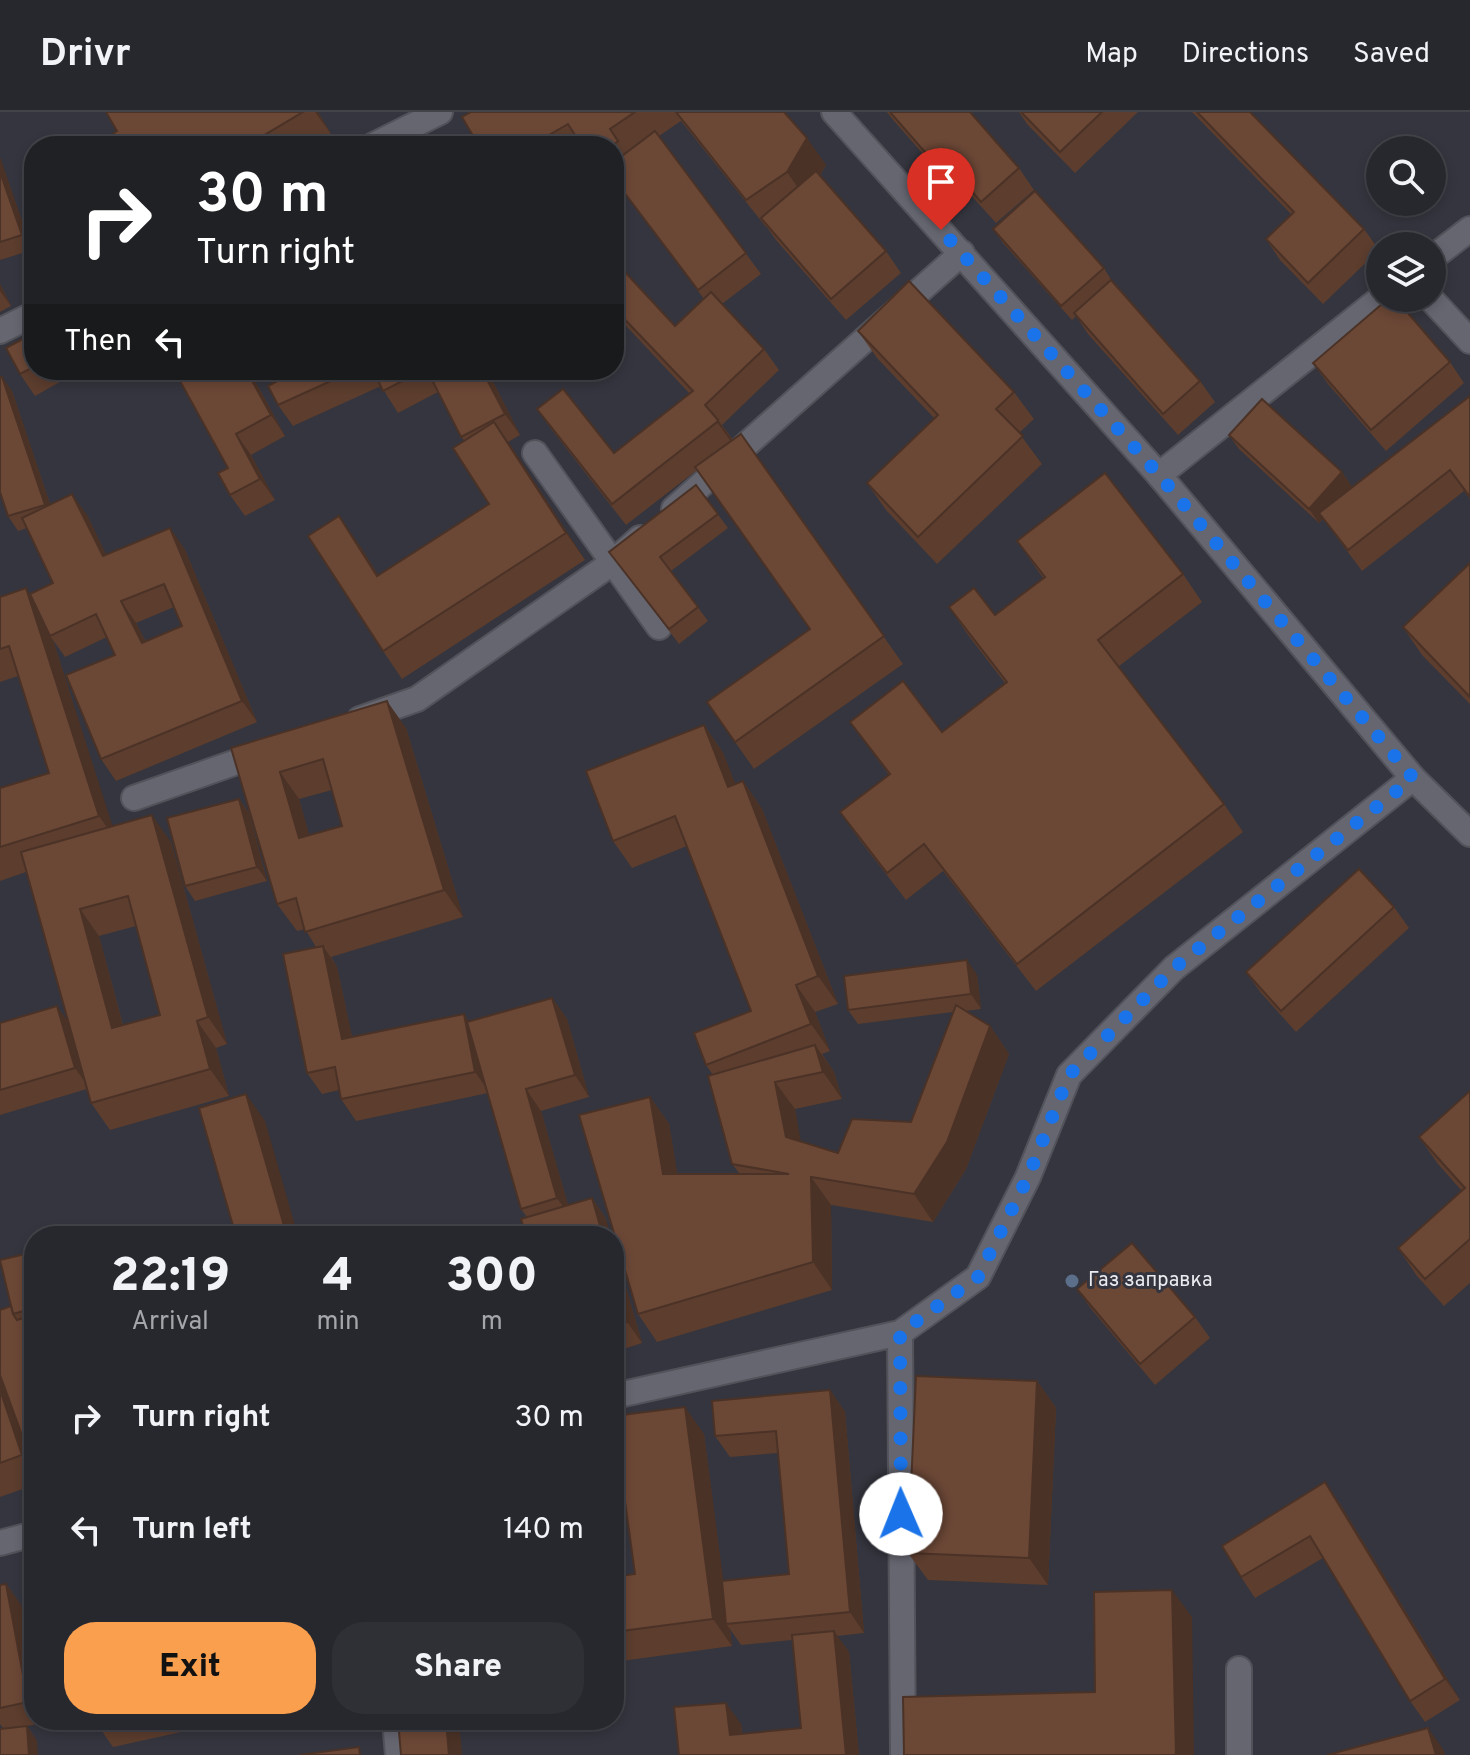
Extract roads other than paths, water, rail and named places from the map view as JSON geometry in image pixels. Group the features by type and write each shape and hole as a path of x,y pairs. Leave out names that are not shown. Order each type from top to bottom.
{"street":[{"path":"392,136 440,112"},
{"path":"834,112 1159,475 1413,778 1470,834"},
{"path":"1446,247 1470,229"},
{"path":"342,725 417,699 612,563 962,253"},
{"path":"1159,475 1366,310"},
{"path":"1443,312 1470,341"},
{"path":"0,331 24,319"},
{"path":"535,453 659,627"},
{"path":"134,798 283,746"},
{"path":"624,1394 900,1333 978,1277 1028,1177 1069,1075 1174,968 1413,778"},
{"path":"900,1333 903,1755"},
{"path":"0,1543 24,1537"},
{"path":"1239,1669 1239,1755"},
{"path":"396,1730 398,1755"}],"place":[{"name":"Газ заправка","path":"1072,1281"}]}
